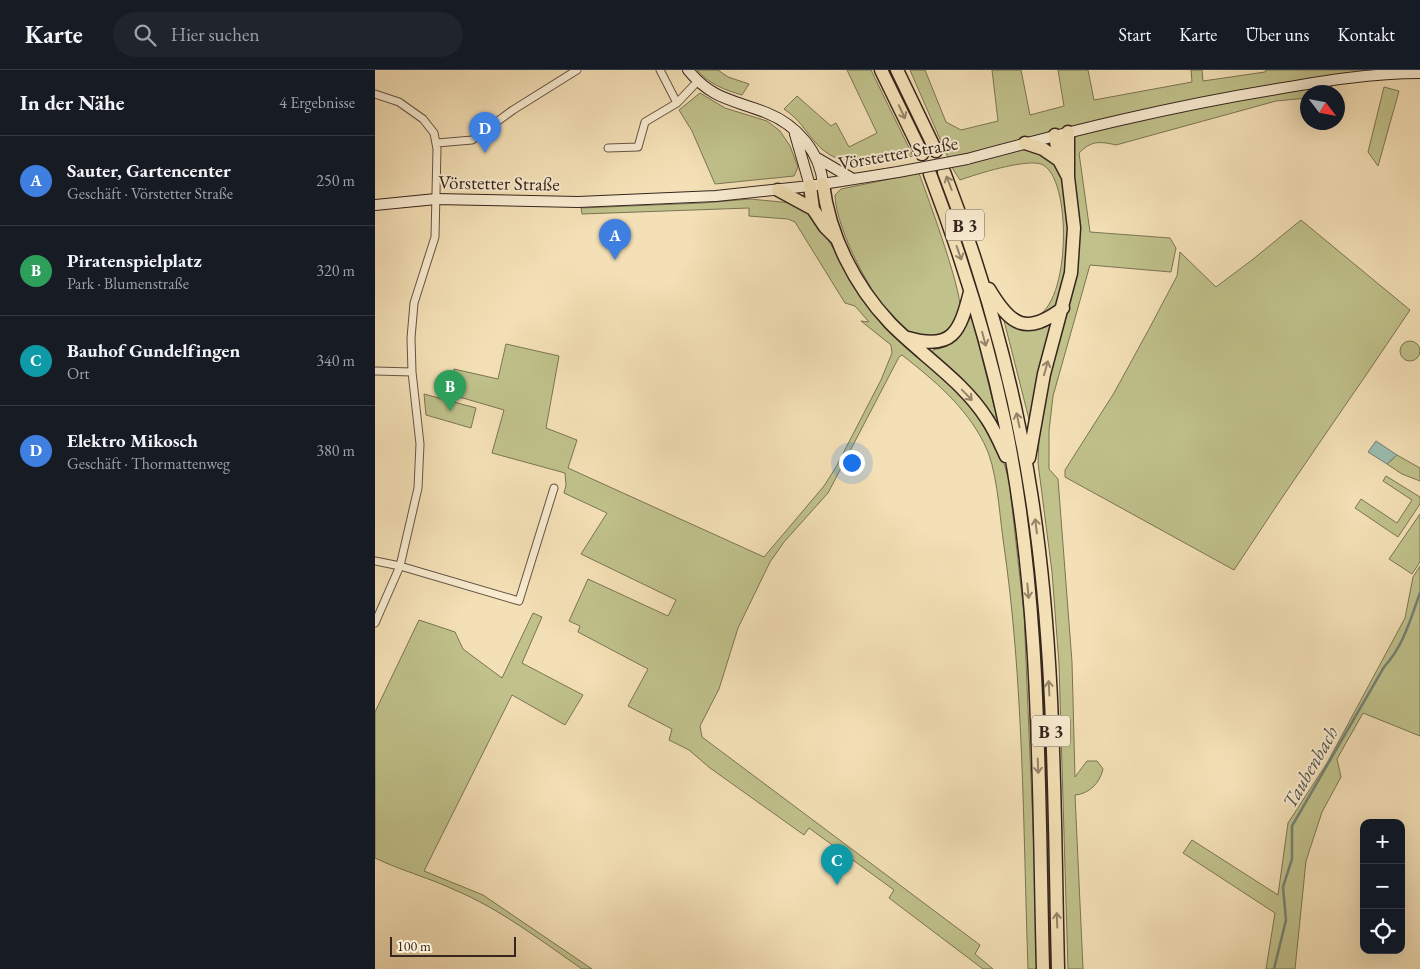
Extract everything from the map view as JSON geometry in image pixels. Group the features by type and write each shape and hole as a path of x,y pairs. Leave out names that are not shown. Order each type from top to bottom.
{"highway":[{"path":"881,70 922,154"},
{"path":"899,72 936,151"},
{"path":"1027,468 1044,374 1071,273 1074,228 1068,177 1068,132"},
{"path":"1055,135 1059,160 1068,177"},
{"path":"1025,143 1043,149 1059,160"},
{"name":"B 3","path":"944,172 983,279 1006,364 1027,468 1040,560 1047,645 1058,969"},
{"name":"B 3","path":"930,174 950,228 992,370 1014,473 1023,539 1032,638 1043,969"},
{"path":"823,184 825,199 838,240 867,295 906,338 969,396 986,417 997,435 1014,473"},
{"path":"810,186 813,209 825,228 838,240"},
{"path":"779,190 813,209"},
{"path":"983,279 1002,309 1019,322 1029,325 1045,321 1063,308"},
{"path":"906,338 936,343 950,338 961,324 970,292"}],"street":[{"path":"437,143 472,140 513,110 577,70"},
{"path":"660,70 677,103"},
{"path":"688,70 697,82 711,92 726,100 780,119 794,130 807,142 817,157 821,167 823,184"},
{"name":"Vörstetter Straße","path":"375,205 436,199 578,202 716,196 779,190 898,172 967,159 1055,135 1205,100 1363,76 1420,73"},
{"path":"608,148 638,147 645,122 677,103 697,82"},
{"path":"375,94 399,102 416,112 429,126 437,143 435,237 413,308 411,338 412,372 420,444 420,474 400,566 375,623"},
{"path":"794,130 808,172 810,186"},
{"path":"817,157 853,179"},
{"path":"375,371 412,372"},
{"path":"375,561 400,566 519,601 554,488"}],"green space":[{"path":"697,70 718,70 728,77 749,84 742,95 718,86"},
{"path":"847,70 871,70 913,156 874,163 861,163 836,158 825,152 798,121 784,109 797,96 831,126 836,123 849,147 877,133"},
{"path":"910,70 925,70 946,122 961,130 998,121 992,70 1021,70 1030,115 1064,106 1058,70 1088,70 1094,100 1192,82 1191,70 1202,70 1203,81 1265,72 1266,70 1420,70 1385,78 1332,85 1300,85 1300,99 1276,101 1116,145 1105,143 1091,144 1079,153 1090,232 1170,238 1176,248 1171,272 1090,265 1053,396 1049,431 1049,469 1058,479 1072,662 1075,777 1087,761 1097,761 1103,769 1097,783 1093,787 1075,795 1083,969 1068,969 1059,664 1052,572 1038,463 1039,438 1031,427 997,293 1018,314 1035,317 1049,305 1058,283 1063,255 1063,225 1060,197 1052,175 1041,164 1012,165 960,180 953,169"},
{"path":"1384,87 1399,91 1378,166 1368,152"},
{"path":"700,93 725,108 767,121 780,131 790,146 798,167 794,176 715,184 692,131 679,110"},
{"path":"941,169 978,279 1014,421 1038,581 1055,969 1047,969 1041,748 1010,427 987,321 935,170"},
{"path":"919,173 952,269 960,306 959,319 940,340 910,333 884,307 871,289 850,248 842,228 835,195 841,189"},
{"path":"750,199 792,203 812,215 853,279 982,417 1002,457 1009,480 1024,614 1039,969 1028,969 1019,700 1010,592 997,490 992,464 984,443 968,417 948,395 902,355 899,357 828,493 784,542 770,562 738,628 719,689 700,726 702,737 980,945 975,954 993,969 983,969 889,898 894,890 809,828 804,835 710,768 689,750 669,740 672,729 628,706 648,669 578,632 580,626 569,621 588,579 668,616 676,600 581,554 607,513 564,493 566,485 565,473 492,453 504,410 456,396 454,369 498,379 506,344 559,356 546,428 577,440 568,468 764,557 824,486 836,467 881,380 892,353 891,345 861,321 869,322 855,306 845,303 795,222 788,219 749,216 749,208 582,214 581,208"},
{"path":"1301,220 1410,310 1234,570 1065,477 1065,470 1114,393 1177,276 1180,252 1216,287"},
{"path":"970,318 972,318 997,418 993,416 976,393 932,354 933,350 946,346 956,339"},
{"path":"1406,341 1414,341 1420,347 1420,355 1414,361 1406,361 1400,355 1400,347"},
{"path":"424,394 476,408 471,428 426,415"},
{"path":"1397,455 1420,468 1420,481 1402,474 1387,464"},
{"path":"1386,476 1420,497 1420,504 1398,537 1355,508 1361,499 1397,523 1412,500 1383,481"},
{"path":"1420,514 1420,562 1412,574 1389,559"},
{"path":"1420,566 1420,736 1363,713 1337,759 1341,777 1322,812 1306,861 1295,969 1266,969 1275,913 1183,853 1192,840 1278,895 1288,823 1327,763 1405,618 1413,577"},
{"path":"533,613 542,617 522,663 583,695 565,725 512,695 424,871 483,895 592,969 582,969 521,927 473,898 375,858 375,712 419,620 455,632 463,649 502,678"}],"water":[{"path":"1376,441 1397,455 1387,464 1368,452"}],"waterway":[{"name":"Taubenbach","path":"1274,969 1286,920 1283,887 1292,859 1292,826 1384,667 1397,650 1406,632 1420,593"}],"place":[{"name":"Elektro Mikosch","path":"485,153"},
{"name":"Sauter, Gartencenter","path":"615,260"},
{"name":"Piratenspielplatz","path":"450,411"},
{"name":"Bauhof Gundelfingen","path":"837,885"}]}
